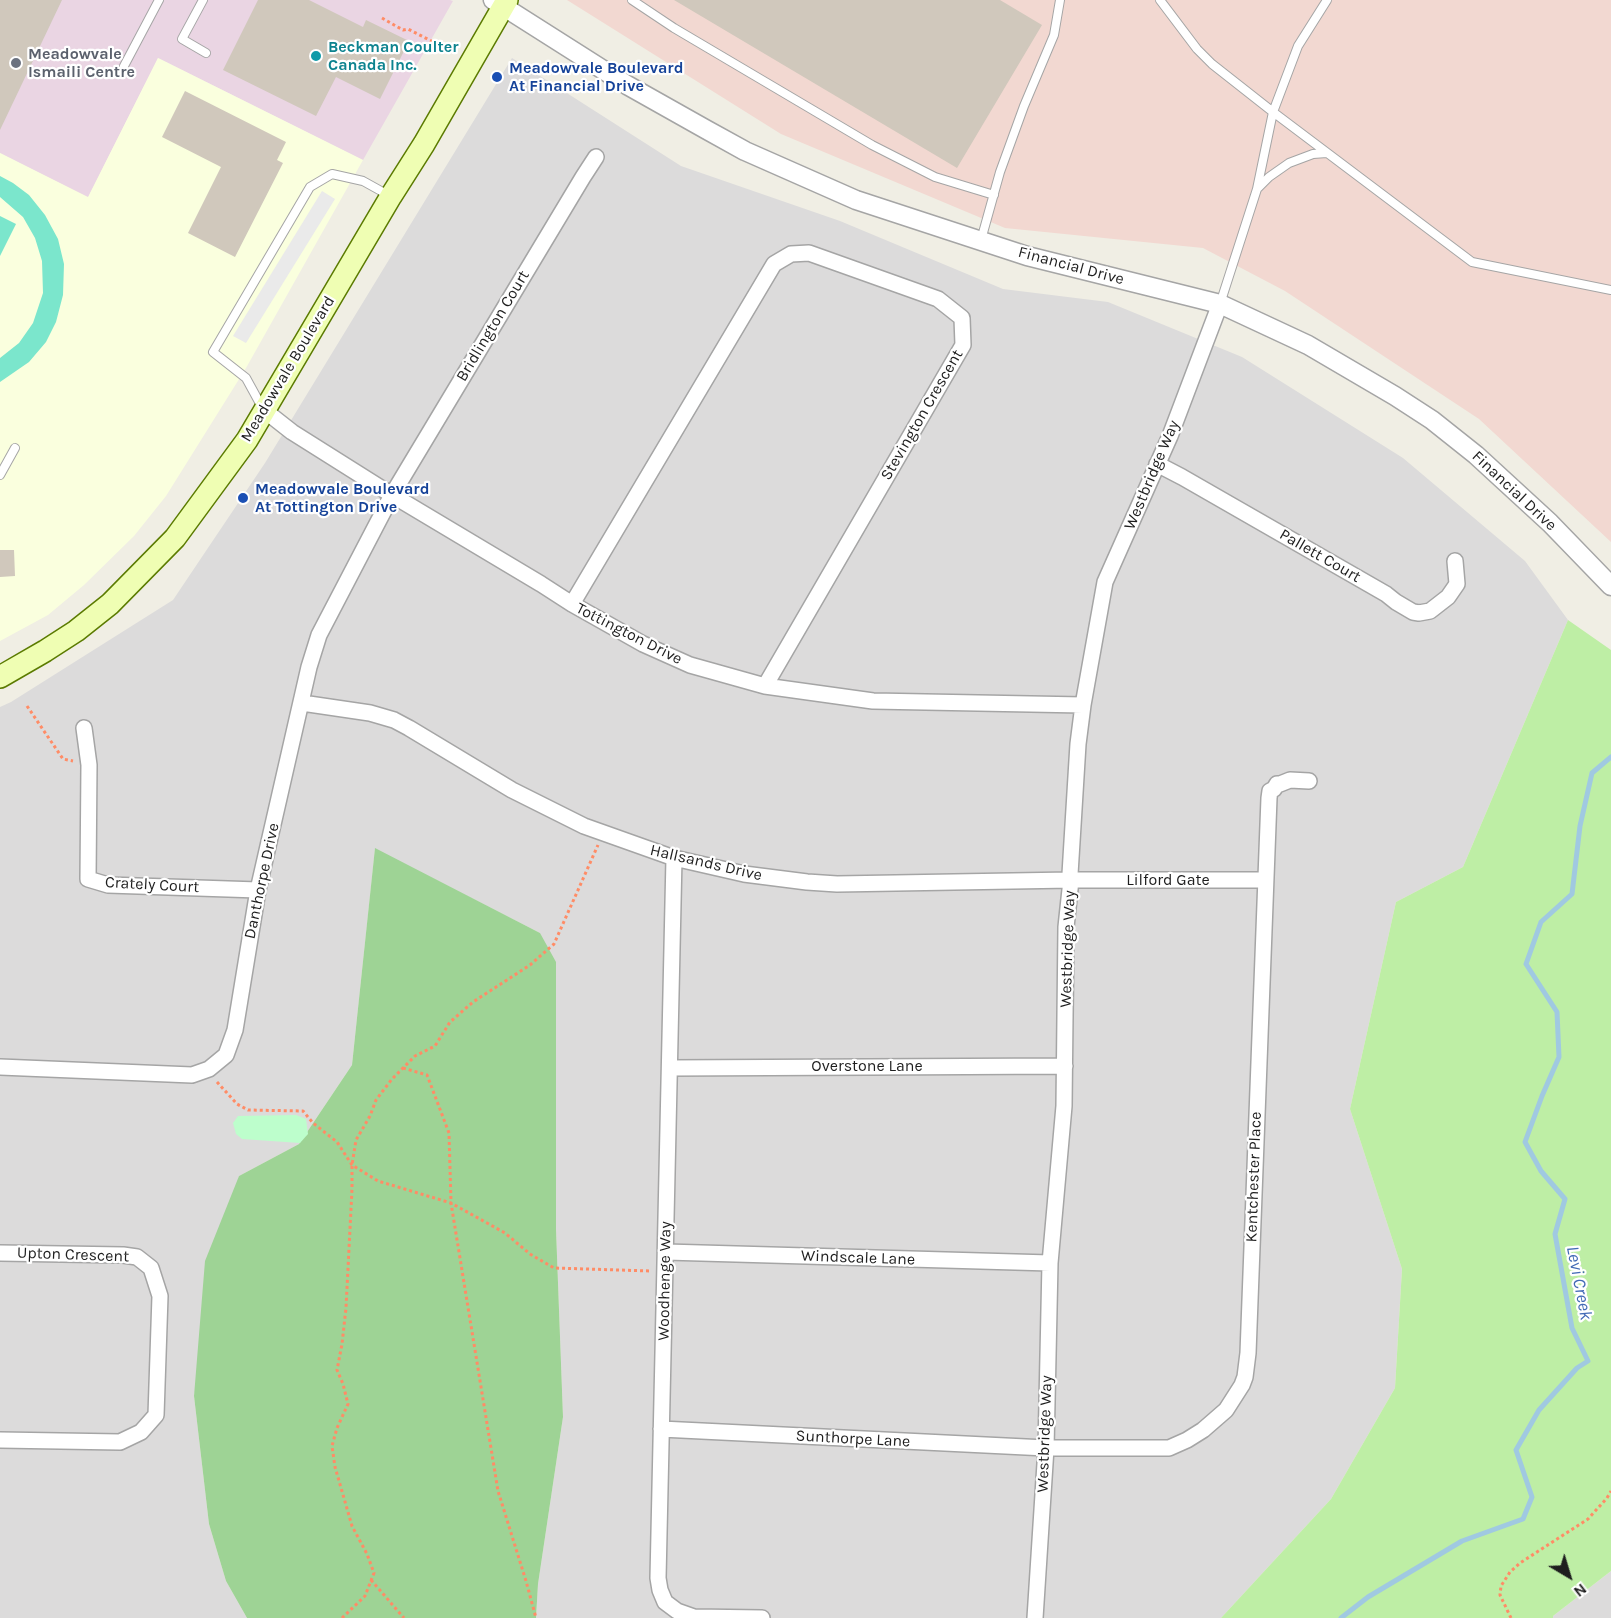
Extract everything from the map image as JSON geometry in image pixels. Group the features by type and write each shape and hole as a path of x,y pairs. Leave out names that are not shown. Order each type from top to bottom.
{"main road":[{"name":"Meadowvale Boulevard","path":"0,677 76,631 110,604 175,538 246,440 424,144 501,2"}],"street":[{"name":"Financial Drive","path":"501,2 627,85 745,151 856,200 1027,256 1220,304 1308,345 1432,420 1476,455 1542,515 1611,586"},
{"name":"Bridlington Court","path":"392,495 596,157"},
{"name":"Stevington Crescent","path":"572,604 774,264 791,254 809,253 938,299 962,318 963,345 765,686"},
{"name":"Westbridge Way","path":"1035,1618 1046,1448 1050,1263 1064,1106 1066,927 1071,880 1078,744 1083,705 1105,582 1170,436 1220,304"},
{"name":"Tottington Drive","path":"264,410 292,432 392,495 572,604 676,660 765,686 873,701 1083,705"},
{"name":"Pallett Court","path":"1157,465 1376,588 1413,612 1430,611 1448,597 1457,584 1455,561"},
{"name":"Danthorpe Drive","path":"208,1069 226,1055 235,1030 258,890 309,667 319,635 392,495"},
{"name":"Hallsands Drive","path":"302,703 370,713 394,720 512,790 584,826 674,858 744,874 837,884 1071,880"},
{"name":"Crately Court","path":"84,728 89,765 88,879 108,885 258,890"},
{"name":"Kentchester Place","path":"1046,1448 1169,1448 1203,1430 1226,1410 1242,1385 1248,1353 1270,791 1274,789 1276,783 1309,781"},
{"name":"Woodhenge Way","path":"674,858 658,1578 665,1602 672,1609 694,1617 762,1618"},
{"name":"Lilford Gate","path":"1071,880 1265,880"},
{"name":"Overstone Lane","path":"669,1068 1065,1066"},
{"path":"0,1067 192,1075 208,1069"},
{"name":"Windscale Lane","path":"666,1252 1050,1263"},
{"name":"Upton Crescent","path":"0,1253 137,1257 151,1268 160,1296 156,1415 141,1432 120,1442 0,1440"},
{"name":"Sunthorpe Lane","path":"661,1430 1046,1448"}],"lane":[{"path":"124,66 159,0"},
{"path":"203,0 182,39 206,52"},
{"path":"632,0 674,28 872,145 935,177 994,195"},
{"path":"981,241 1000,172 1024,106 1054,35 1060,0"},
{"path":"1160,0 1197,49 1212,64 1472,262 1611,290"},
{"path":"1220,304 1257,189 1273,112 1299,46 1327,0"},
{"path":"1257,189 1289,163 1313,154 1327,153"},
{"path":"264,410 246,378 213,352 310,187 332,174 363,181 391,196"},
{"path":"0,475 15,448"}],"path":[{"path":"382,18 443,47"},
{"path":"27,706 63,759 89,765"},
{"path":"342,1618 365,1596 374,1573 352,1526 334,1467 332,1446 348,1404 337,1370 346,1308 352,1165 356,1140 376,1100 392,1079 415,1056 435,1046 450,1022 473,1002 530,965 554,944 603,834"},
{"path":"403,1068 428,1075 449,1133 451,1203 498,1491 536,1618"},
{"path":"208,1069 221,1088 237,1104 248,1110 303,1112 337,1142 352,1165 378,1181 451,1203 505,1233 530,1254 554,1268 665,1272"},
{"path":"1511,1618 1500,1595 1501,1586 1510,1572 1520,1563 1588,1519 1611,1491"},
{"path":"371,1580 404,1618"}],"shaded area":[{"path":"0,0 453,1 363,160 158,58 88,198 0,153"},
{"path":"567,0 1611,0 1611,542 1479,419 1285,291 1203,248 1005,228 781,134"},
{"path":"158,58 363,160 246,368 166,496 134,536 84,585 48,615 0,641 0,153 88,197"},
{"path":"512,58 681,166 840,221 1003,289 1108,302 1242,357 1403,458 1525,561 1568,620 1463,867 1396,902 1350,1109 1402,1269 1395,1388 1331,1499 1221,1618 536,1618 538,1584 563,1417 556,1229 540,933 375,849 352,1065 299,1144 239,1176 194,1396 209,1524 226,1581 247,1618 0,1618 0,707 173,600 265,463"},
{"path":"322,191 335,199 246,343 233,336"},
{"path":"1611,1571 1611,1618 1553,1618 1553,1616"}],"green space":[{"path":"0,176 29,195 45,215 58,239 64,264 63,295 56,322 46,342 29,362 0,382 0,358 19,343 33,323 43,293 42,261 35,238 23,217 0,197"},
{"path":"0,216 16,224 0,256"},
{"path":"1568,620 1611,650 1611,1571 1553,1618 1221,1618 1331,1499 1395,1388 1402,1269 1350,1109 1396,902 1463,867"},
{"path":"375,848 540,933 556,962 556,1229 563,1417 538,1584 536,1618 247,1618 226,1581 209,1524 194,1396 205,1261 239,1176 299,1144 352,1065"},
{"path":"296,1115 306,1119 308,1134 300,1143 242,1139 236,1134 233,1123 238,1116"}],"building":[{"name":"Meadowvale Ismaili Centre","path":"0,0 62,0 0,130"},
{"name":"Beckman Coulter Canada Inc.","path":"258,0 309,0 363,27 366,20 409,41 380,99 336,77 316,116 223,70"},
{"path":"674,0 1000,0 1042,25 957,168"},
{"path":"185,91 286,142 277,160 283,163 235,257 188,233 221,167 162,137"},
{"path":"0,550 14,550 15,576 0,577"}],"waterway":[{"name":"Levi Creek","path":"1341,1618 1368,1597 1462,1541 1523,1519 1532,1497 1516,1450 1539,1410 1577,1368 1588,1361 1572,1328 1555,1234 1565,1199 1541,1171 1525,1142 1559,1057 1557,1012 1526,964 1541,922 1572,894 1580,826 1592,773 1611,757"}],"place":[{"name":"Beckman Coulter Canada Inc.","path":"316,56"},
{"name":"Meadowvale Ismaili Centre","path":"16,63"},
{"name":"Meadowvale Boulevard At Financial Drive","path":"497,77"},
{"name":"Meadowvale Boulevard At Tottington Drive","path":"243,498"}]}
